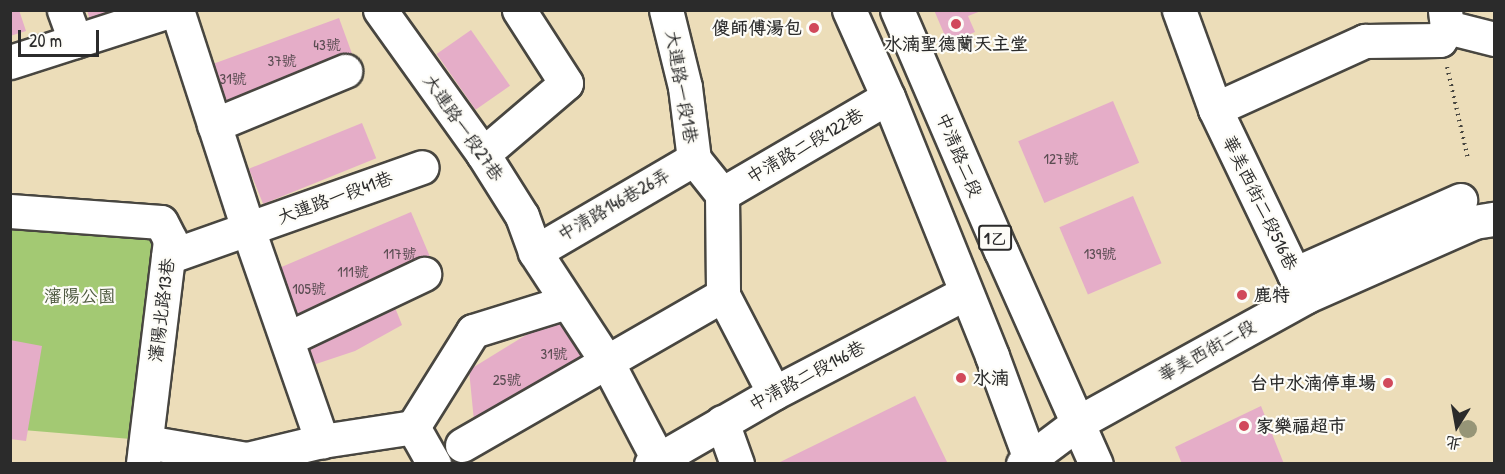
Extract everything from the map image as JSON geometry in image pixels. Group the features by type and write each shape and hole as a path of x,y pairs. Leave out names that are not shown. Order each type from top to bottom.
{"street":[{"path":"64,10 75,41"},
{"path":"10,62 172,10"},
{"path":"177,10 248,229 322,441 413,426 473,331 566,302"},
{"name":"大連路一段27巷","path":"380,10 483,154 522,216 535,252 607,362 655,461"},
{"path":"483,154 566,83 519,10"},
{"path":"540,10 551,60"},
{"name":"大連路一段1巷","path":"666,10 685,87 694,159 722,194"},
{"name":"1乙","path":"849,10 888,97 1028,462"},
{"name":"中清路二段","path":"897,10 1000,251 1096,464"},
{"name":"華美西街二段516巷","path":"1179,10 1215,109 1299,285"},
{"path":"1215,109 1365,41 1444,26 1494,39"},
{"path":"214,125 345,71"},
{"name":"中清路二段122巷","path":"722,194 888,97"},
{"name":"中清路146巷26弄","path":"535,252 694,159"},
{"name":"大連路一段41巷","path":"168,257 422,167"},
{"path":"722,194 723,295 774,393"},
{"path":"1299,285 1460,200"},
{"name":"瀋陽北路13巷","path":"10,211 161,222 170,240 144,453 247,459 322,441"},
{"name":"華美西街二段","path":"1028,462 1079,422 1299,285 1474,222 1494,219"},
{"path":"286,339 424,274"},
{"name":"中清路二段146巷","path":"655,461 774,393 965,293"},
{"path":"462,445 723,295"},
{"path":"723,422 737,464"},
{"path":"413,426 434,464"}],"path":[{"path":"1444,26 1468,159"}],"green space":[{"name":"瀋陽公園","path":"10,216 148,237 157,252 131,439 11,429"}],"building":[{"path":"10,10 19,10 26,31 10,36"},
{"path":"87,10 119,10 90,20"},
{"name":"水湳聖德蘭天主堂","path":"934,10 981,11 968,16 975,32 948,43"},
{"path":"339,18 354,60 220,109 205,67"},
{"path":"471,30 510,86 476,110 437,54"},
{"path":"1113,101 1139,163 1044,203 1018,141"},
{"path":"362,123 376,158 263,204 249,169"},
{"path":"1133,196 1162,263 1088,294 1059,227"},
{"path":"411,212 431,260 294,318 274,270"},
{"path":"392,300 402,325 355,351 310,366 302,338"},
{"path":"562,313 593,359 474,421 469,370"},
{"path":"10,340 42,346 26,441 10,439"},
{"path":"915,396 948,464 776,464"},
{"name":"家樂福超市","path":"1261,406 1284,464 1182,464 1175,447"}],"place":[{"name":"水湳聖德蘭天主堂","path":"956,24"},
{"name":"傻師傅湯包","path":"814,28"},
{"name":"鹿特","path":"1242,295"},
{"name":"水湳","path":"961,378"},
{"name":"台中水湳停車場","path":"1388,383"},
{"name":"家樂福超市","path":"1244,426"}]}
